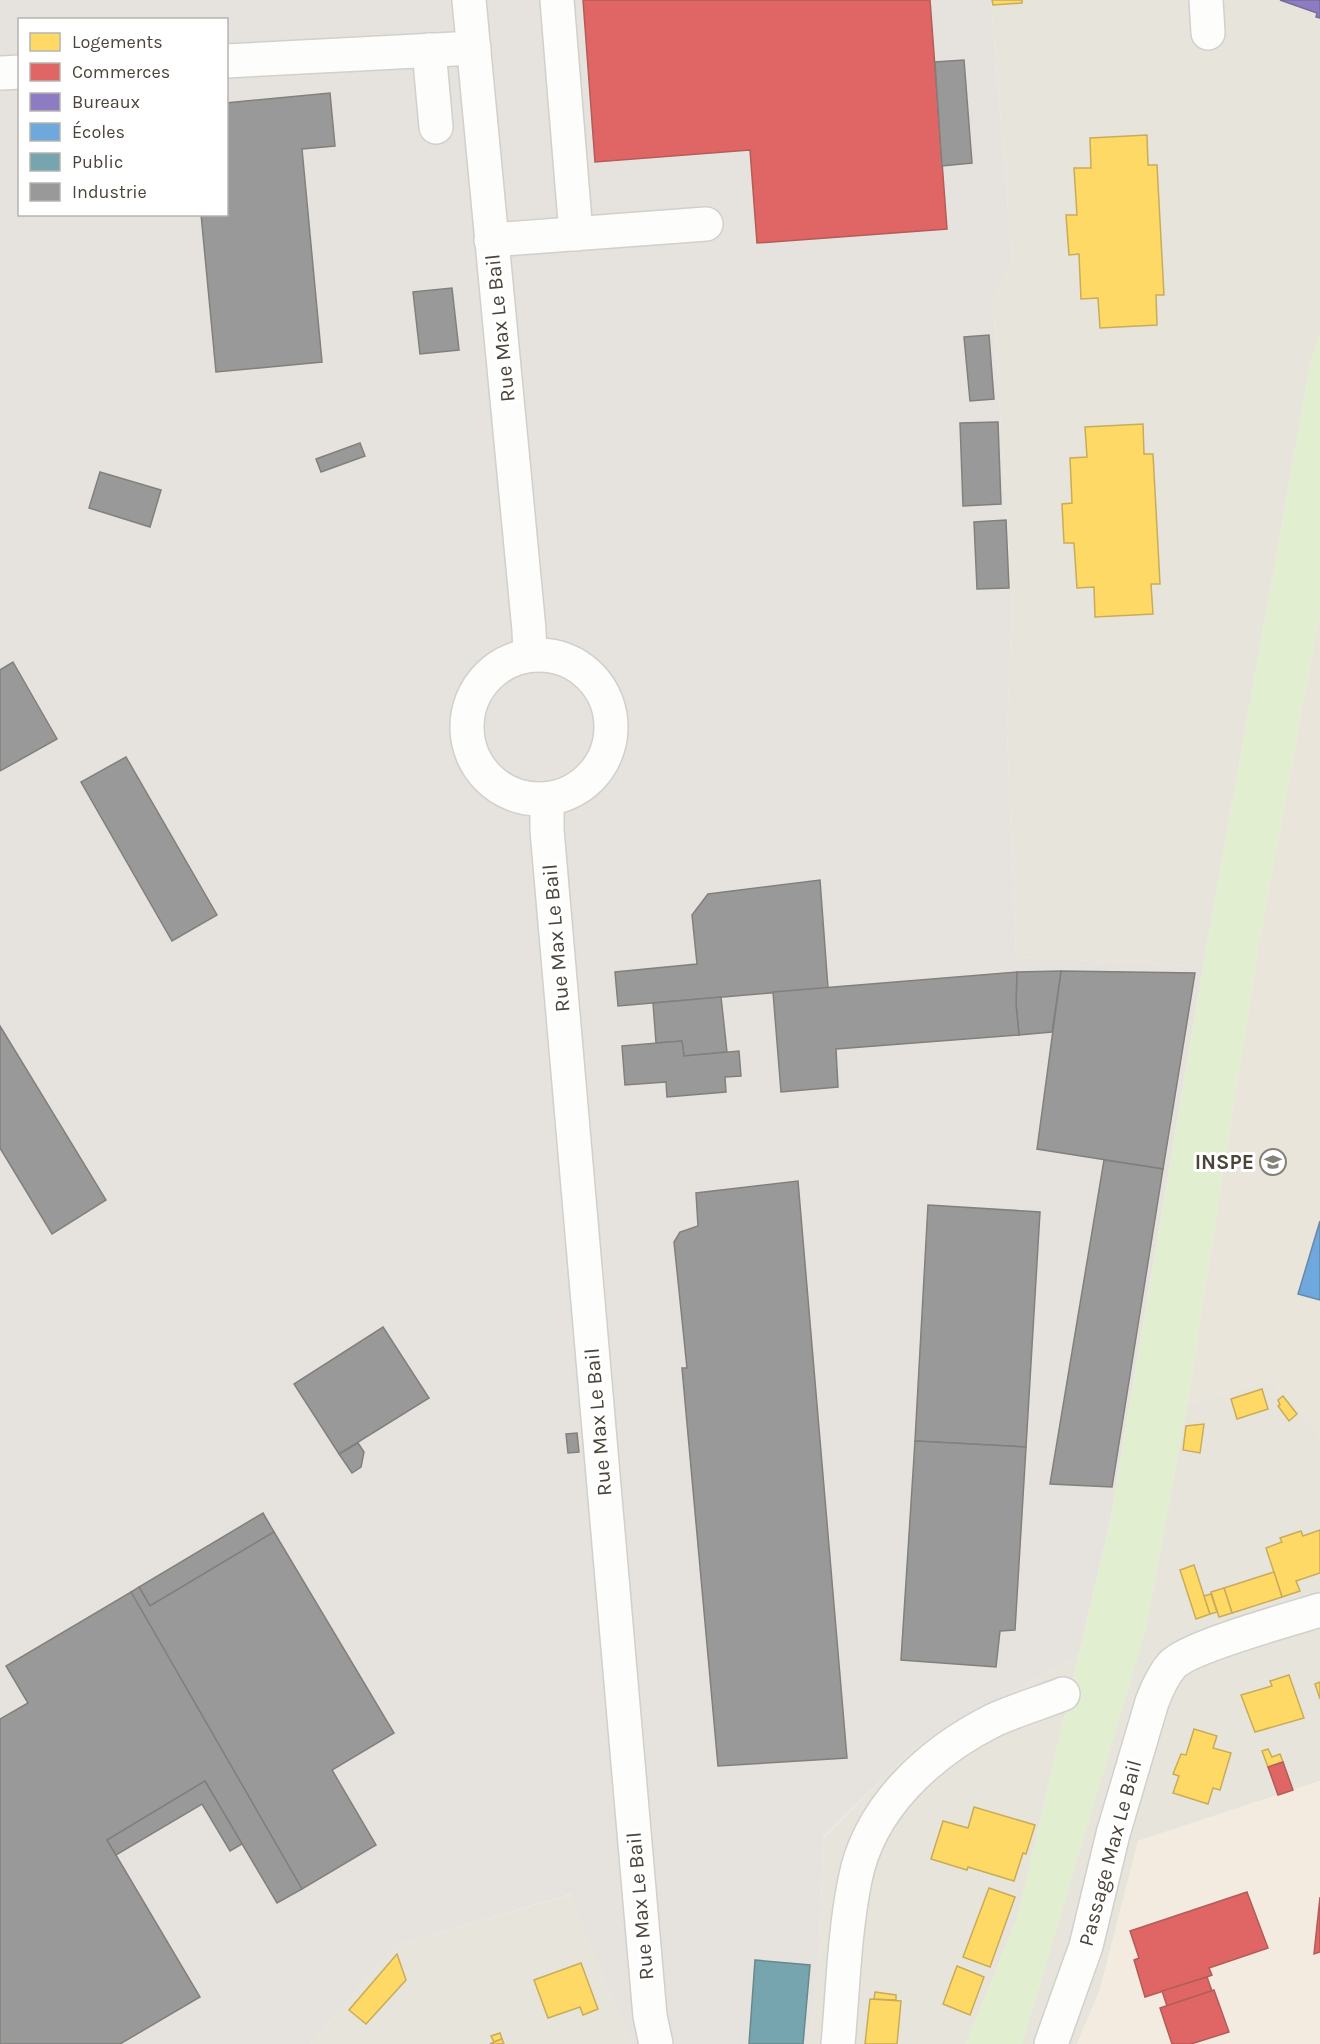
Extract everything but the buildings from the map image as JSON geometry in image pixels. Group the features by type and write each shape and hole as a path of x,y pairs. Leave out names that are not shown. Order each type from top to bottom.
{"street":[{"name":"Rue Max Le Bail","path":"470,0 530,655"},
{"path":"557,0 576,234"},
{"path":"1206,0 1208,33"},
{"path":"228,61 474,48"},
{"path":"429,50 436,127"},
{"path":"492,240 706,224"},
{"path":"530,655 558,657 584,670 601,689 610,717 609,745 596,772 572,792 547,799 518,797 493,784 474,761 466,735 470,704 482,682 504,663 530,655"},
{"name":"Rue Max Le Bail","path":"547,799 547,830 623,1720 650,2016 656,2044"},
{"name":"Passage Max Le Bail","path":"1051,2044 1086,1946 1113,1834 1152,1702 1160,1683 1173,1664 1199,1650 1320,1610"},
{"path":"838,2044 855,1878 868,1841 887,1807 910,1779 953,1744 995,1720 1062,1694"}],"shaded area":[{"path":"0,0 991,0 1012,261 993,298 1012,607 1007,731 1016,957 1203,967 1110,1521 1079,1654 915,1747 823,1837 820,1942 809,2044 631,2044 571,1894 395,1946 311,2044 0,2044"},
{"path":"991,0 1320,0 1320,333 1311,360 1203,967 1016,957 1007,731 1012,607 993,298 1012,261"},
{"path":"692,610 843,619 826,750 634,764 639,724 660,719 659,702 632,688 616,658"},
{"name":"INSPE","path":"1320,612 1320,1438 1292,1400 1290,1401 1269,1380 1187,1405 1259,943"},
{"path":"1269,1380 1290,1401 1292,1400 1320,1438 1320,1781 1138,1841 1100,1990 1077,2044 1022,2044 1146,1628 1187,1405"},
{"path":"1079,1654 1018,1916 966,2044 809,2044 820,1942 823,1838 915,1747"},
{"path":"1320,1781 1320,2044 1077,2044 1100,1990 1138,1841"},
{"path":"572,1894 631,2044 311,2044 395,1946"}],"green space":[{"path":"1320,333 1320,612 1259,943 1187,1405 1146,1628 1022,2044 966,2044 1018,1916 1110,1521 1203,967 1311,360"}],"place":[{"name":"INSPE","path":"1273,1162"}]}
